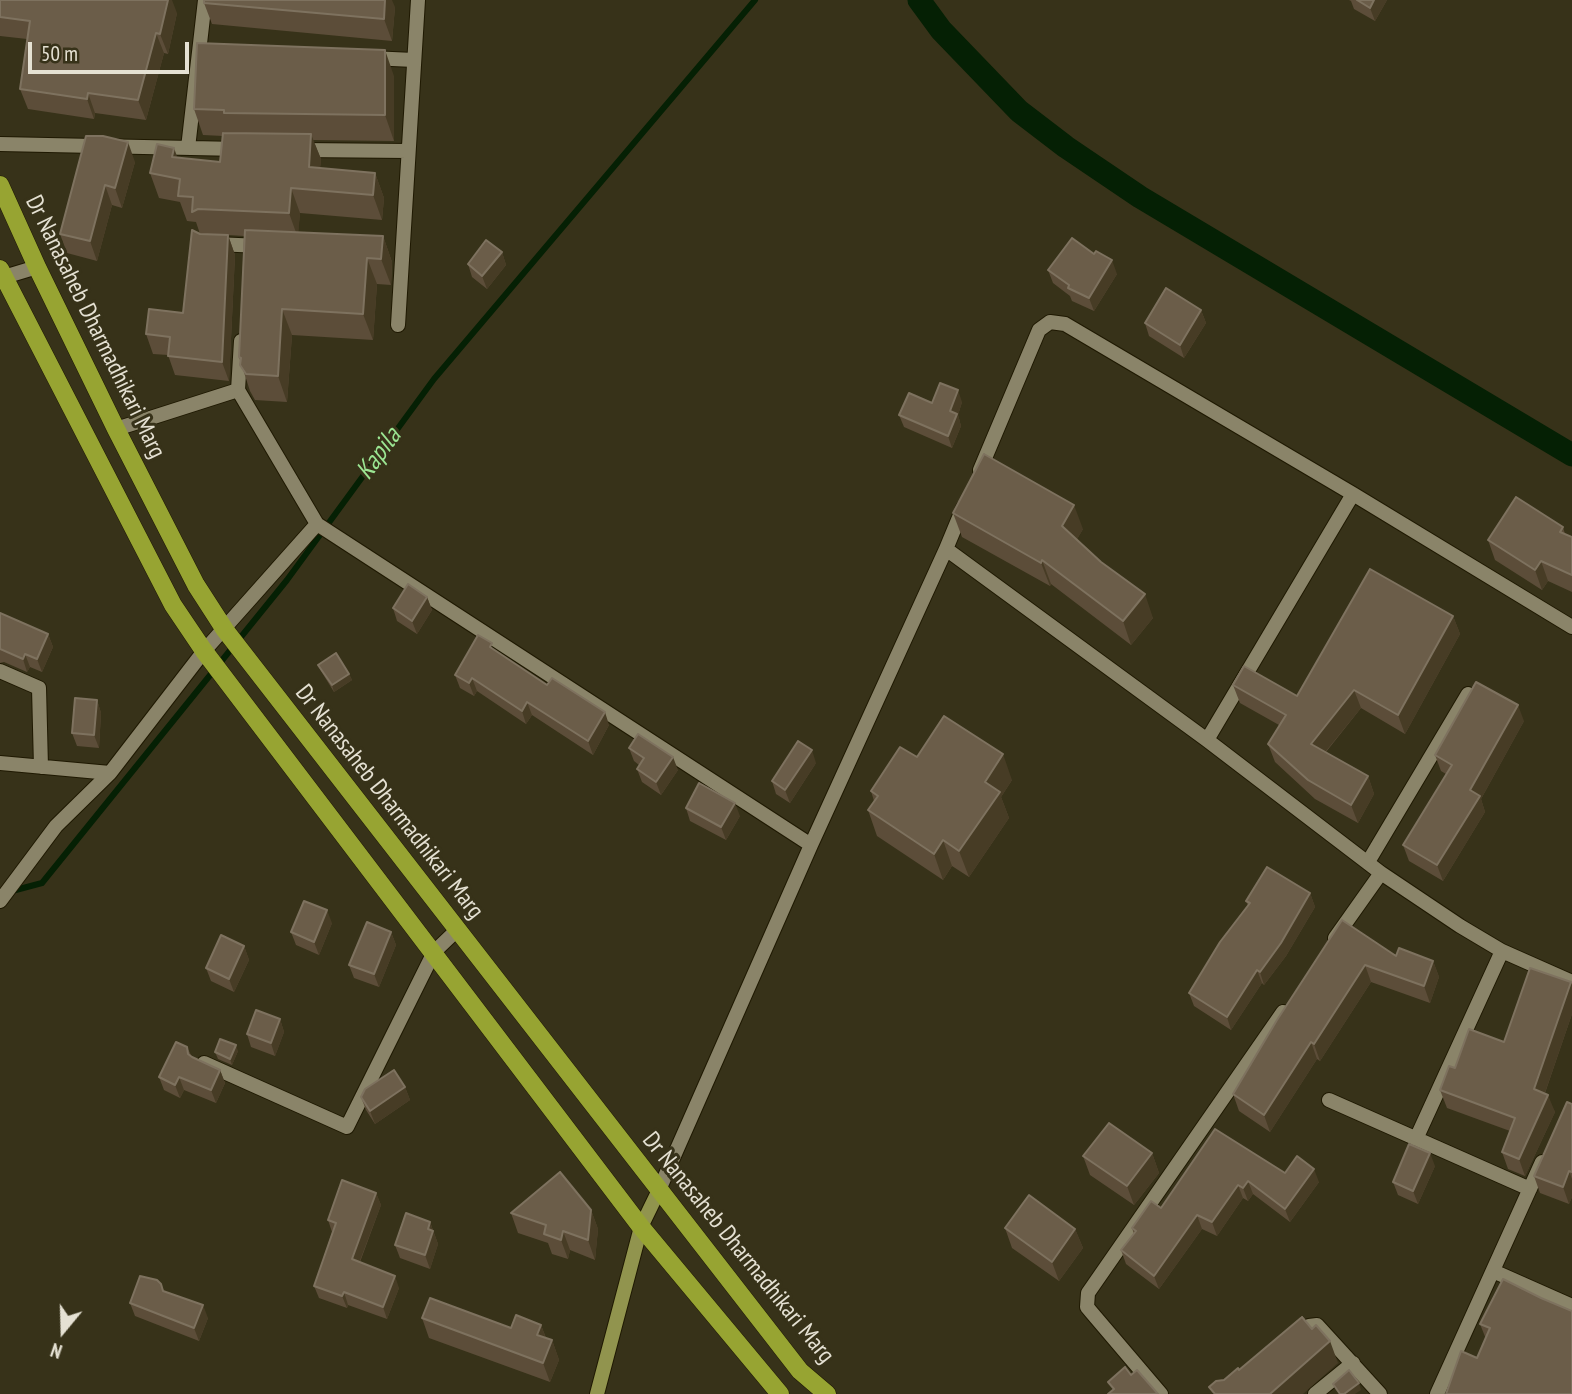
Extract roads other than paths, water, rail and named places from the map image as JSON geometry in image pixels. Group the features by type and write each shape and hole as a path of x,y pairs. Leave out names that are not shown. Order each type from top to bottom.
{"main road":[{"name":"Dr Nanasaheb Dharmadhikari Marg","path":"0,185 116,429 195,585 225,630 800,1371 827,1394"},
{"path":"1,274 173,605 204,651 641,1227 780,1394"}],"street":[{"path":"188,148 206,52 205,0"},
{"path":"398,325 396,251 408,151 418,0"},
{"path":"360,58 414,60"},
{"path":"0,144 257,149"},
{"path":"284,150 408,151"},
{"path":"207,244 245,252 271,246"},
{"path":"1,274 37,267"},
{"path":"597,1394 641,1227 946,549 1039,330 1050,322 1057,322 1077,331 1572,627"},
{"path":"242,324 238,390 317,524 811,845"},
{"path":"116,429 238,390"},
{"path":"1207,740 1353,494"},
{"path":"0,901 57,827 110,773 204,651 317,524"},
{"path":"946,549 1207,740 1381,873 1502,951 1572,982"},
{"path":"0,671 38,688 41,767"},
{"path":"1368,862 1468,694"},
{"path":"0,763 110,773"},
{"path":"1326,950 1381,873"},
{"path":"201,1062 347,1126 433,952 457,930"},
{"path":"1416,1139 1502,951"},
{"path":"1161,1394 1091,1313 1087,1307 1088,1293 1288,1005"},
{"path":"1329,1100 1530,1189"},
{"path":"1437,1394 1546,1154"},
{"path":"1493,1270 1572,1306"},
{"path":"1288,1343 1309,1326 1317,1325 1380,1394"},
{"path":"1315,1394 1353,1363"}],"waterway":[{"name":"Kapila","path":"12,891 42,883 287,580 434,379 755,0"},
{"path":"919,0 941,30 1019,111 1066,147 1140,197 1572,455"}]}
